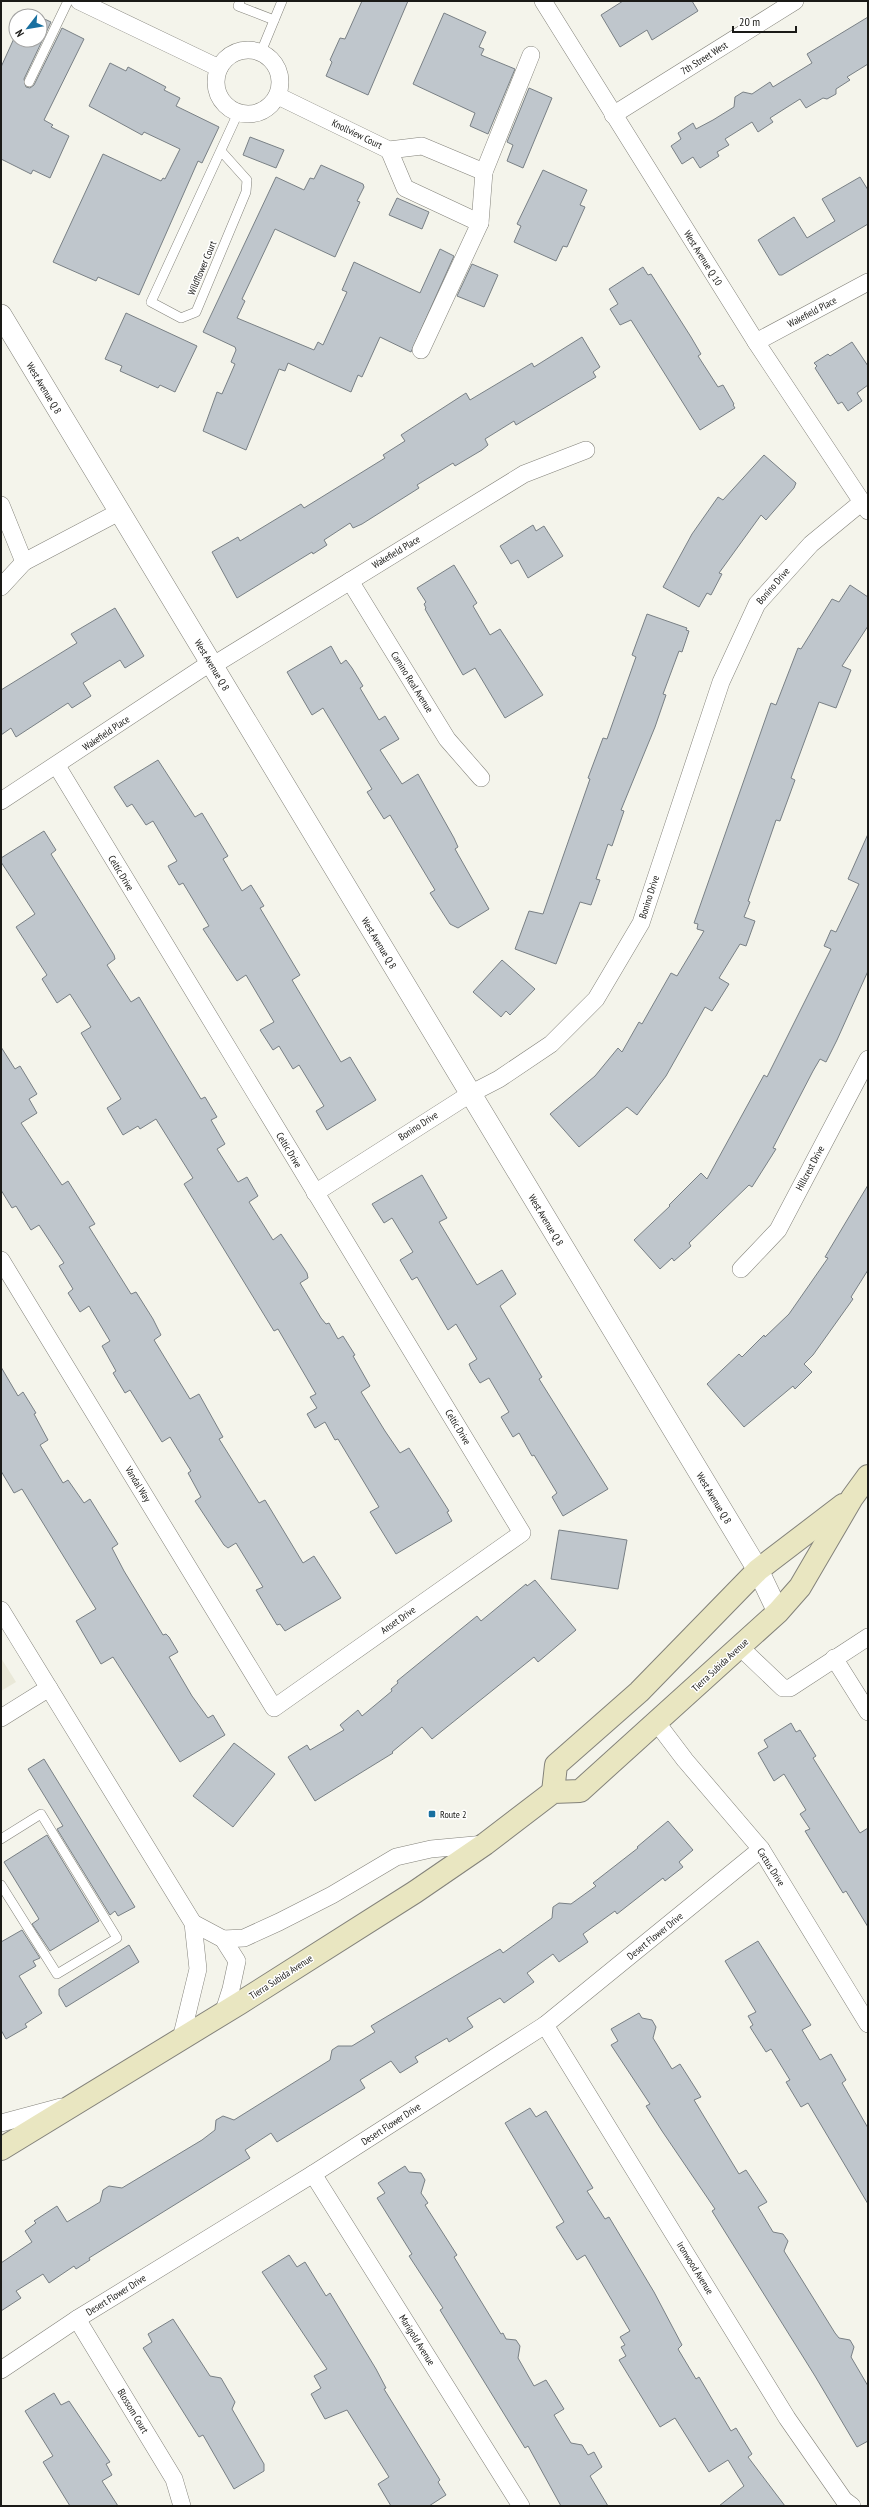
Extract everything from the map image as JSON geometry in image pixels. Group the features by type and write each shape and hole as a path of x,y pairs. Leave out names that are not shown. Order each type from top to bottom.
{"main road":[{"name":"Tierra Subida Avenue","path":"1,2149 223,2014 415,1892 485,1844 553,1792 580,1791 778,1612 800,1587 852,1498 868,1476"},
{"name":"Tierra Subida Avenue","path":"553,1792 556,1765 639,1692 758,1570 852,1498"}],"street":[{"path":"78,1 219,68"},
{"name":"West Avenue Q 10","path":"543,1 756,342 865,506"},
{"name":"7th Street West","path":"613,115 795,1"},
{"path":"246,50 261,52 276,65 280,75 278,96 265,110 247,115 238,113 221,100 216,79 219,68 232,54 246,50"},
{"path":"421,350 480,223 484,172 531,55"},
{"name":"Knollview Court","path":"278,96 389,150 422,146 484,172"},
{"path":"389,150 405,188 480,223"},
{"name":"Wakefield Place","path":"756,342 868,282"},
{"name":"West Avenue Q 8","path":"1,315 758,1570 778,1612"},
{"name":"Wakefield Place","path":"1,801 57,766 211,664 524,474 586,450"},
{"path":"1,505 24,562"},
{"name":"Bonino Drive","path":"315,1193 470,1094 499,1079 551,1044 596,999 640,923 721,682 757,604 811,544 865,506"},
{"path":"1,587 24,562 119,512"},
{"name":"Camino Real Avenue","path":"350,581 447,739 481,778"},
{"name":"Celtic Drive","path":"57,766 522,1533"},
{"name":"Hillcrest Drive","path":"741,1270 778,1230 868,1059"},
{"name":"Vandal Way","path":"1,1260 274,1708"},
{"name":"Anset Drive","path":"274,1708 522,1533"},
{"path":"1,1610 193,1923 198,1969 181,2039"},
{"path":"740,1646 783,1688 790,1688 834,1658 868,1638"},
{"path":"834,1658 868,1712"},
{"path":"1,1718 49,1688"},
{"name":"Cactus Drive","path":"657,1723 685,1760 761,1849 868,2024"},
{"path":"223,1939 244,1938 279,1922 332,1895 396,1857 431,1849 485,1844"},
{"name":"Desert Flower Drive","path":"1,2370 77,2319 313,2174 546,2025 761,1849"},
{"path":"193,1923 223,1939 237,1961 231,1990 223,2014"},
{"name":"Ironwood Avenue","path":"546,2025 787,2418 844,2500 852,2506"},
{"path":"1,2124 76,2103"},
{"name":"Marigold Avenue","path":"313,2174 521,2506"},
{"name":"Blossom Court","path":"77,2319 174,2479 182,2506"}],"lane":[{"path":"29,82 68,1"},
{"path":"240,1 238,6 274,20"},
{"path":"261,52 282,1"},
{"name":"Wildflower Court","path":"221,151 247,180 246,192 196,312 181,318 151,302 238,113"},
{"path":"1,1839 41,1814 117,1938 57,1974 1,1885"}],"shaded area":[{"path":"1,1658 16,1682 1,1691"}],"building":[{"path":"362,1 408,1 368,95 326,76 332,62 330,60 340,38 345,39"},
{"path":"623,1 692,1 698,11 652,40 647,30 620,47 601,15"},
{"path":"444,13 486,32 479,47 484,49 481,55 515,69 488,134 470,126 475,113 413,84"},
{"path":"868,17 868,64 847,77 850,80 836,89 836,94 827,99 823,98 806,108 800,99 770,118 773,122 758,132 752,122 725,139 729,145 717,152 719,156 700,168 693,157 682,164 671,146 681,139 678,133 693,123 696,129 734,107 735,97 743,92 752,94 770,82 773,87 812,63 807,54"},
{"path":"48,21 51,22 48,28"},
{"path":"62,28 84,39 44,120 53,125 51,127 69,136 50,178 33,170 31,174 1,159 1,67 10,48 39,48 24,79 26,87 30,88 34,85"},
{"path":"110,63 126,71 128,67 166,87 164,90 180,98 176,106 219,127 202,163 198,161 139,295 98,277 96,281 53,262 103,154 161,181 163,178 165,179 180,149 144,132 142,135 89,106"},
{"path":"529,88 552,98 523,168 507,161 513,145 507,142"},
{"path":"250,137 284,150 276,168 243,155"},
{"path":"321,165 363,184 364,187 357,201 360,202 335,257 275,229 242,299 245,301 237,318 314,350 318,342 323,345 347,292 342,290 354,262 420,293 440,249 454,256 411,352 380,337 362,377 358,375 351,392 288,363 285,371 279,369 246,450 203,431 217,392 222,394 235,364 231,362 236,350 235,347 203,332 276,177 304,190 310,178 314,179"},
{"path":"543,170 587,190 580,205 585,207 567,247 563,246 556,261 514,242 521,226 517,224"},
{"path":"860,177 868,190 868,224 782,275 779,275 758,240 794,217 807,238 835,221 822,199"},
{"path":"397,198 429,212 422,229 389,215"},
{"path":"472,264 498,275 484,307 457,296"},
{"path":"643,267 648,275 651,274 691,337 701,354 698,356 718,387 723,385 734,404 733,405 735,408 700,430 631,320 620,325 610,309 618,304 609,289"},
{"path":"126,313 197,346 175,392 160,385 158,388 120,371 122,366 105,359"},
{"path":"582,337 600,367 593,372 596,377 516,425 514,421 485,439 488,445 482,450 455,466 453,463 417,485 419,488 362,524 353,528 350,523 324,540 327,545 313,554 312,552 237,598 212,552 238,537 240,541 301,504 304,508 385,458 383,455 405,441 401,435 466,393 470,400 532,363 534,367"},
{"path":"852,342 868,366 868,385 857,393 862,401 848,411 842,402 838,404 815,368 817,366 814,363 828,354 830,356"},
{"path":"764,455 796,483 794,488 766,520 761,515 719,573 722,574 711,595 707,593 699,607 663,587 692,534 718,497 723,500"},
{"path":"533,525 536,531 544,526 563,556 528,578 518,560 511,564 500,546"},
{"path":"454,565 477,603 473,606 490,635 500,629 543,695 505,718 475,668 463,675 425,609 424,604 426,602 417,588"},
{"path":"850,585 868,597 868,626 842,666 851,670 836,708 819,702 791,778 795,780 780,821 776,820 748,901 750,902 744,917 755,921 746,946 740,944 719,978 729,984 712,1011 705,1007 666,1076 637,1115 627,1107 579,1147 550,1114 595,1076 618,1048 622,1052 639,1022 642,1024 671,973 677,976 704,931 697,929 698,924 694,923 771,703 776,705 798,648 801,649 832,599 839,602"},
{"path":"115,608 144,656 125,668 120,660 83,683 91,696 72,708 68,703 16,737 11,728 1,735 1,690 77,643 71,634"},
{"path":"647,614 687,628 686,630 689,631 682,652 679,651 663,694 666,695 655,727 621,810 624,811 612,846 608,844 596,879 600,880 591,905 580,902 556,964 515,949 529,911 543,914 590,779 588,778 603,738 607,739 636,657 632,655"},
{"path":"331,646 341,664 346,660 352,668 363,686 360,688 379,720 385,716 399,739 380,750 402,784 418,774 454,838 458,847 455,849 489,909 458,928 450,924 430,893 435,890 390,815 384,819 367,792 372,789 323,708 312,715 287,672"},
{"path":"158,760 195,817 202,813 228,856 223,859 242,891 251,885 264,906 260,908 300,975 292,980 341,1062 350,1057 376,1100 327,1130 316,1111 324,1106 299,1065 293,1069 279,1046 273,1050 260,1030 274,1022 246,975 237,981 203,929 209,926 183,883 179,885 170,870 168,866 177,861 153,821 146,825 132,804 127,807 114,787"},
{"path":"44,831 56,850 51,854 114,955 115,959 107,965 131,1002 139,997 201,1099 205,1097 217,1117 211,1120 225,1144 217,1149 238,1182 247,1177 258,1196 249,1202 273,1240 281,1234 307,1273 308,1278 300,1283 321,1318 326,1324 329,1323 338,1339 343,1336 355,1355 353,1356 370,1386 361,1392 400,1453 409,1448 449,1511 447,1512 452,1521 396,1554 370,1512 379,1507 338,1439 335,1440 325,1422 315,1428 307,1414 317,1408 310,1397 316,1394 278,1329 274,1331 184,1184 193,1178 156,1119 140,1129 138,1126 123,1135 107,1108 121,1099 81,1033 91,1027 70,994 57,1003 42,979 47,975 16,927 35,914 1,862 1,858"},
{"path":"868,834 868,971 837,1040 826,1062 820,1059 813,1071 773,1148 776,1149 752,1187 749,1185 689,1243 691,1246 674,1261 672,1258 660,1269 634,1240 670,1206 669,1205 701,1173 707,1179 764,1075 767,1077 831,949 824,946 831,930 836,932 859,884 848,879"},
{"path":"502,960 535,989 510,1015 506,1011 501,1017 473,992"},
{"path":"1,1047 15,1069 20,1066 37,1094 29,1099 37,1113 21,1123 62,1185 68,1181 95,1224 89,1227 131,1294 136,1292 153,1319 161,1335 154,1340 190,1399 199,1394 223,1437 219,1439 259,1503 265,1500 303,1563 314,1556 341,1598 285,1631 280,1624 277,1625 256,1590 263,1587 236,1543 228,1548 224,1545 195,1501 201,1497 188,1473 191,1471 170,1437 162,1442 130,1390 125,1393 113,1373 116,1371 102,1346 110,1341 89,1306 80,1312 68,1293 73,1289 59,1266 64,1263 39,1225 31,1230 16,1206 12,1208 1,1190"},
{"path":"422,1175 447,1218 439,1222 477,1285 502,1270 516,1294 500,1306 542,1377 539,1379 608,1489 563,1516 552,1497 557,1493 534,1455 532,1456 519,1433 513,1437 501,1417 509,1412 489,1378 480,1383 471,1369 469,1364 477,1359 456,1324 448,1330 417,1277 412,1280 400,1260 413,1252 392,1218 384,1223 372,1204"},
{"path":"868,1185 868,1270 851,1297 853,1299 813,1355 804,1364 812,1372 795,1389 793,1386 744,1427 707,1384 739,1354 742,1357 764,1335 765,1337 789,1314 828,1258 825,1257"},
{"path":"1,1367 18,1396 23,1392 36,1413 34,1414 48,1440 40,1445 63,1483 68,1480 84,1503 90,1499 118,1544 112,1548 124,1571 163,1635 166,1634 169,1637 178,1652 169,1657 192,1696 208,1718 213,1715 225,1735 180,1762 113,1657 101,1664 76,1621 96,1609 22,1489 14,1493 1,1471"},
{"path":"559,1530 627,1540 618,1589 551,1579"},
{"path":"535,1580 576,1630 538,1662 534,1657 432,1739 422,1727 392,1752 393,1753 315,1801 288,1757 307,1745 310,1750 344,1730 340,1725 358,1710 362,1716 392,1691 391,1689 398,1683 397,1681 477,1616 481,1621 526,1584 527,1586"},
{"path":"791,1723 796,1732 800,1730 816,1756 813,1758 860,1833 868,1828 868,1927 846,1891 843,1893 805,1831 810,1829 800,1814 806,1810 784,1774 774,1781 758,1753 768,1747 764,1740"},
{"path":"234,1743 275,1774 233,1827 193,1796"},
{"path":"44,1759 135,1907 118,1916 115,1911 110,1915 57,1829 63,1826 28,1769"},
{"path":"668,1821 693,1850 679,1862 683,1867 665,1881 663,1878 617,1914 615,1911 583,1934 588,1942 559,1962 553,1954 527,1973 534,1982 504,2003 500,1998 467,2018 473,2027 449,2042 447,2038 415,2057 418,2062 400,2073 391,2061 360,2080 365,2088 277,2142 271,2133 245,2150 250,2158 89,2258 90,2260 76,2269 74,2266 49,2283 43,2274 16,2291 21,2298 1,2311 1,2263 32,2242 25,2231 36,2223 34,2221 57,2206 67,2222 100,2202 103,2190 109,2186 122,2188 202,2140 215,2130 216,2120 223,2116 234,2120 330,2060 332,2050 338,2046 352,2046 375,2032 371,2026 500,1949 503,1953 552,1918 553,1907 559,1903 571,1904 596,1886 593,1883 638,1848 637,1847"},
{"path":"47,1835 99,1921 50,1951 32,1924 39,1919 4,1862"},
{"path":"22,1930 40,1958 33,1961 36,1966 19,1976 42,2013 25,2024 27,2027 6,2039 1,2030 1,1942"},
{"path":"758,1941 811,2025 802,2030 820,2060 831,2054 846,2080 842,2083 868,2128 868,2204 808,2103 801,2107 786,2082 790,2080 771,2049 766,2052 750,2027 753,2025 748,2016 756,2012 725,1961"},
{"path":"129,1945 139,1962 66,2007 59,1995 59,1989"},
{"path":"639,2013 642,2018 652,2020 656,2027 653,2038 672,2069 680,2064 701,2097 694,2100 739,2174 746,2170 767,2202 758,2207 773,2232 783,2234 788,2241 784,2251 835,2333 839,2338 850,2340 854,2347 851,2357 868,2386 868,2441 857,2447 815,2376 712,2211 715,2209 646,2106 650,2104 611,2045 618,2041 611,2029"},
{"path":"530,2108 536,2117 546,2111 593,2188 587,2191 605,2219 609,2217 654,2292 682,2345 678,2349 696,2379 699,2377 731,2431 736,2428 752,2454 748,2457 785,2506 719,2506 744,2486 728,2460 709,2472 675,2418 660,2427 619,2360 626,2356 621,2347 625,2345 620,2337 630,2331 585,2255 577,2260 556,2227 564,2222 505,2123"},
{"path":"405,2166 409,2172 421,2173 425,2180 421,2193 428,2203 425,2205 457,2255 454,2257 501,2334 503,2333 506,2339 516,2340 520,2346 518,2358 534,2386 546,2380 564,2409 554,2415 571,2443 582,2445 588,2455 594,2452 602,2467 590,2476 608,2506 561,2506 528,2446 525,2448 440,2310 443,2308 409,2256 412,2254 377,2198 385,2193 378,2183"},
{"path":"289,2255 297,2267 305,2262 326,2296 330,2293 376,2369 386,2388 384,2389 440,2480 438,2482 446,2495 429,2506 391,2506 378,2484 389,2477 347,2410 325,2419 311,2394 321,2388 314,2376 327,2369 262,2272"},
{"path":"173,2319 210,2376 221,2378 235,2402 232,2409 264,2464 264,2471 234,2489 203,2435 199,2437 143,2348 152,2342 148,2334"},
{"path":"54,2393 61,2405 69,2401 110,2462 106,2464 112,2475 102,2481 118,2506 70,2506 43,2462 53,2456 25,2411"}],"place":[{"name":"Route 2","path":"432,1814"}]}
